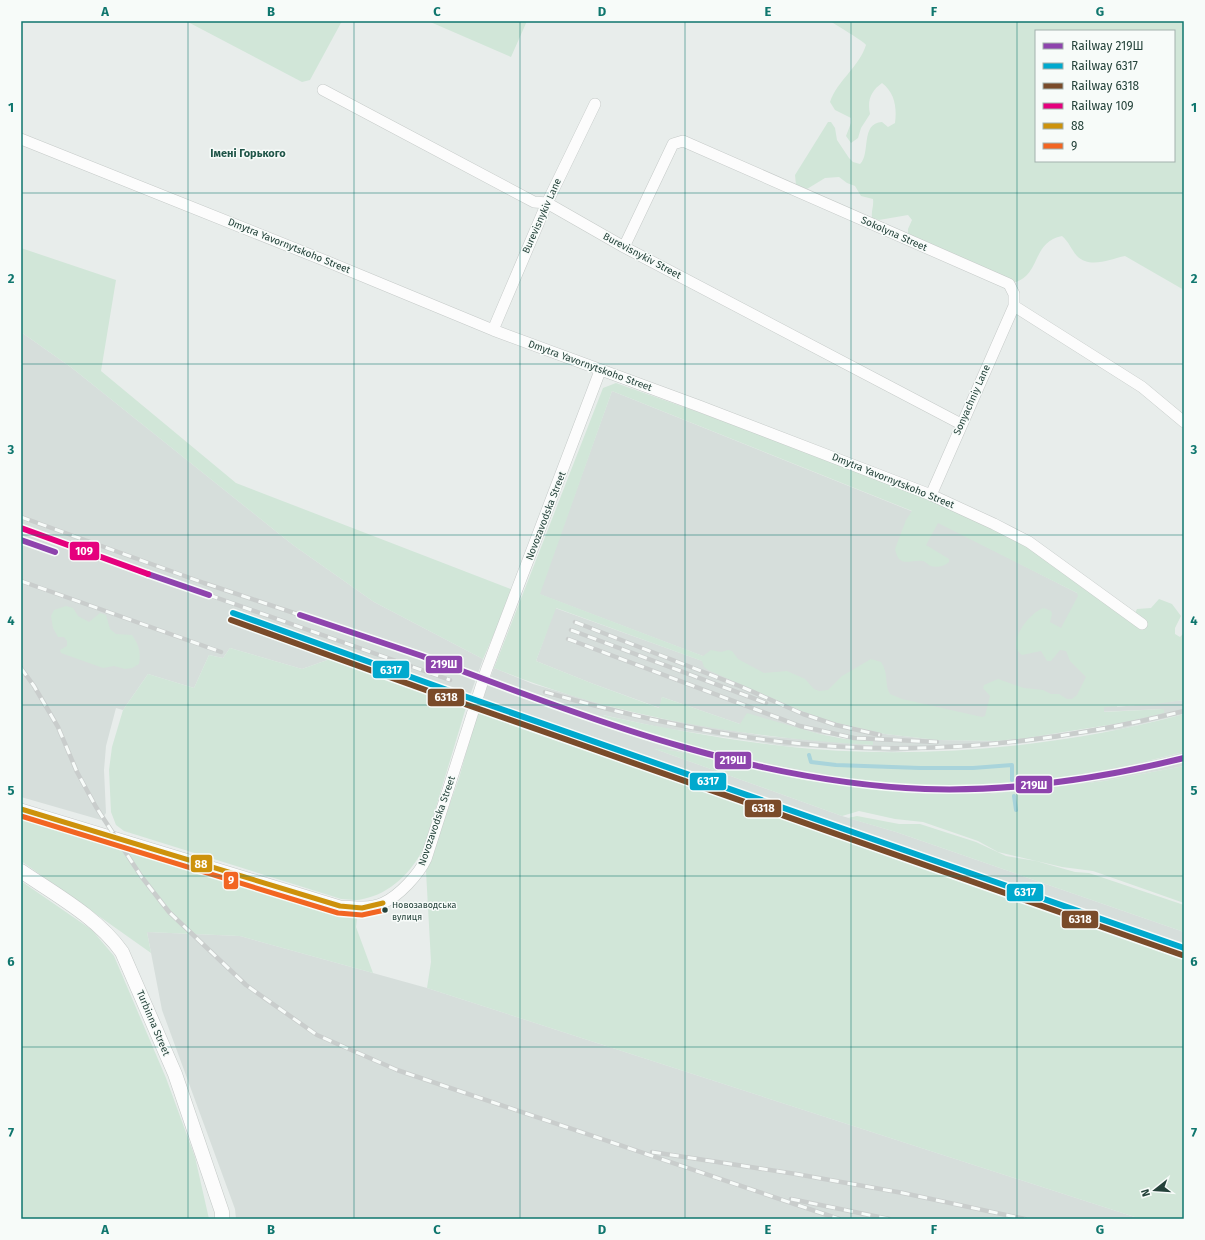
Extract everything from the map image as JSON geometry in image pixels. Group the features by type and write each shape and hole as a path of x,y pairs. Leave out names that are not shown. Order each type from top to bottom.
{"street":[{"name":"Burevisnykiv Street","path":"323,90 534,202 547,204 624,247 961,424"},
{"name":"Burevisnykiv Lane","path":"492,330 547,204 595,104"},
{"name":"Dmytra Yavornytskoho Street","path":"21,139 319,258 492,330 600,371 699,406 931,495 1029,542 1142,624"},
{"name":"Sokolyna Street","path":"624,247 673,144 683,141 1008,284 1014,294 1014,306"},
{"path":"1014,306 1142,387 1184,422"},
{"name":"Sonyachniy Lane","path":"931,495 1014,306"},
{"name":"Novozavodska Street","path":"21,809 340,906 362,908 383,903 398,892 421,868 426,859 486,671 600,371"},
{"name":"Turbinna Street","path":"21,871 98,924 111,937 122,952 175,1074 222,1212 222,1219"}],"shaded area":[{"path":"21,332 72,368 293,545 374,602 483,659 467,704 330,659 302,669 230,648 223,658 209,655 194,688 148,674 123,710 116,708 106,746 104,770 106,813 101,820 21,797"},
{"path":"612,391 936,521 1077,593 1121,621 1117,707 1184,700 1184,714 1121,729 1026,743 892,752 784,746 663,728 603,715 613,722 663,738 737,756 852,778 907,783 958,785 1003,784 1157,759 1184,752 1184,766 1104,781 989,794 918,794 804,780 676,751 655,749 842,816 896,832 1184,932 1184,954 647,763 479,707 494,668 533,684 640,715 765,736 873,745 860,740 819,734 784,725 740,724 662,697 660,708 536,661 555,608 758,681 756,691 804,712 837,723 885,734 938,740 996,741 1076,731 1121,723 1163,709 1096,712 935,725 821,701 539,594"},
{"path":"147,932 240,936 427,988 1141,1219 236,1219 235,1209 162,1010"}],"green space":[{"path":"186,21 342,21 310,80 302,82"},
{"path":"428,21 527,21 511,57"},
{"path":"830,21 1184,21 1184,290 1125,256 1094,263 1082,260 1077,256 1062,236 1052,239 1046,244 1030,272 1024,278 1016,282 1004,279 908,235 908,229 912,220 908,215 879,220 872,218 873,199 861,196 855,186 847,183 839,177 825,178 807,189 796,185 795,175 828,122 831,122 835,128 837,140 849,158 853,162 860,164 865,153 868,133 871,128 875,124 882,122 888,127 895,123 896,112 894,101 890,91 882,83 875,89 871,96 869,104 870,114 861,128 858,138 851,143 846,136 851,123 851,118 835,110 830,102 833,94 863,53 866,45"},
{"path":"21,248 116,280 101,371 236,483 513,590 483,659 374,602 293,545 72,368 21,332"},
{"path":"616,383 712,417 951,507 1028,543 1069,571 1079,581 1141,627 1145,619 1138,619 1135,613 1137,609 1151,608 1159,599 1172,604 1181,616 1175,628 1175,634 1180,637 1184,633 1184,700 1149,705 1104,707 1104,712 1164,709 1164,713 1121,723 1026,738 996,741 938,740 885,734 820,719 708,670 704,667 702,661 556,608 536,661 659,708 662,697 740,724 747,713 819,734 845,739 873,741 873,745 776,737 680,722 586,700 494,668 603,388","holes":["612,391 912,511 906,520 895,549 899,559 902,561 923,561 930,566 936,567 943,566 949,562 949,559 926,545 938,523 1077,593 1078,596 1061,628 1050,622 1052,614 1051,611 1044,608 1033,615 1021,628 1016,643 1017,650 1022,655 1041,651 1047,661 1051,661 1060,650 1066,651 1070,661 1086,677 1077,695 1072,699 1067,699 1059,694 1051,694 1043,690 1024,688 998,679 984,685 983,688 990,696 985,716 982,717 902,699 890,694 887,687 885,670 881,662 871,659 842,676 828,690 819,691 814,689 805,679 787,671 764,673 738,659 732,651 728,650 721,652 711,650 703,656 540,594"]},
{"path":"66,606 73,608 78,616 89,622 100,613 106,615 110,629 116,634 132,635 139,649 139,664 132,668 125,669 114,666 103,668 61,653 60,650 67,646 67,641 64,637 58,637 53,628 51,616 54,610"},
{"path":"230,648 302,669 330,659 467,704 424,847 414,865 391,887 363,899 341,899 124,831 116,825 111,812 109,770 112,747 123,710 148,674 194,688 209,655 223,658"},
{"path":"479,707 647,763 1184,954 1184,1219 1141,1219 427,988 431,962 426,871 459,778"},
{"path":"1184,714 1184,752 1139,763 1072,776 1026,782 966,786 891,783 817,773 780,766 639,732 613,722 602,715 692,733 737,740 783,746 882,752 985,748 1036,743 1136,726"},
{"path":"652,748 676,751 804,780 918,794 989,794 1104,781 1184,766 1184,903 1093,871 1062,867 998,852 978,841 923,822 895,819 859,811 842,816"},
{"path":"857,816 899,824 920,824 976,842 1006,856 1036,861 1075,872 1089,873 1184,905 1184,932 896,832 848,818"},
{"path":"21,818 339,916 357,918 356,927 373,973 240,936 147,932 151,953 21,861"},
{"path":"21,881 92,930 114,956 166,1078 195,1157 209,1219 21,1219"}],"waterway":[{"path":"809,755 811,762 836,765 920,768 973,768 1012,765 1012,780"},
{"path":"1014,796 1016,810"}],"railway":[{"path":"21,517 204,583 300,615"},
{"path":"21,581 221,652"},
{"path":"209,595 450,680"},
{"path":"575,622 742,687 803,714 836,725 880,735"},
{"path":"571,630 766,703"},
{"path":"568,639 800,726 854,738 937,742"},
{"path":"21,668 34,686 58,727 77,772 96,807 141,876 169,912 246,985 317,1035 397,1070 839,1219"},
{"path":"545,692 614,711 721,733 793,743 874,748 963,746 1052,737 1096,730 1184,711"},
{"path":"652,1152 796,1174 903,1193 1025,1219"},
{"path":"791,1199 889,1219"}],"rail line":[{"name":"109","path":"21,528 148,574"},
{"name":"219Ш","path":"21,540 55,552"},
{"name":"219Ш","path":"148,574 209,595"},
{"name":"6317","path":"233,613 461,695 1184,948"},
{"name":"219Ш","path":"300,615 422,656 606,723 669,743 731,760 795,774 860,784 925,789 991,788 1023,786 1088,778 1184,758"},
{"name":"6318","path":"231,620 459,702 1182,955"}],"transit line":[{"name":"88","path":"21,809 340,906 362,908 383,903"},
{"name":"9","path":"21,816 338,913 362,915 385,910"}],"place":[{"name":"Новозаводська вулиця","path":"385,910"}],"district":[{"name":"Імені Горького","path":"248,153"}]}
